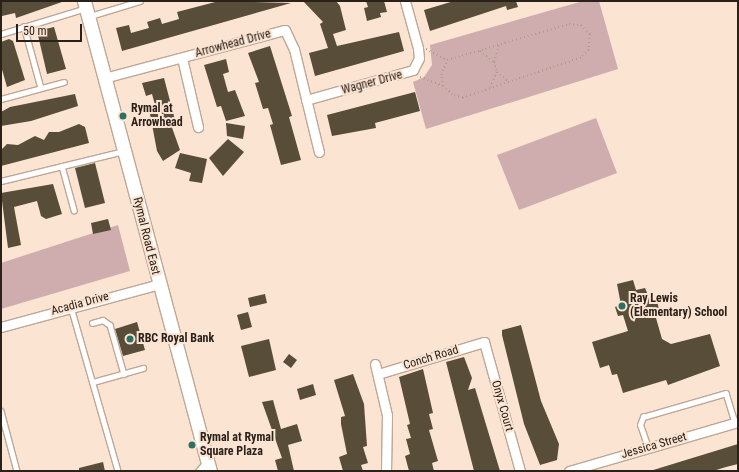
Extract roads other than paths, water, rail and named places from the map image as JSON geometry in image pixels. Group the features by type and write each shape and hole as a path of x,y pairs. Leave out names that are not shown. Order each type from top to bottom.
{"main road":[{"name":"Rymal Road East","path":"86,8 209,466"}],"street":[{"name":"Wagner Drive","path":"306,100 413,70 419,58 418,48 405,1"},
{"name":"Arrowhead Drive","path":"104,78 285,30 294,49 319,152"},
{"path":"182,58 198,127"},
{"name":"Acadia Drive","path":"1,327 71,306 159,284"},
{"name":"Conch Road","path":"386,471 388,421 376,369 484,342"},
{"name":"Onyx Court","path":"484,342 520,471"},
{"name":"Jessica Street","path":"569,471 736,422"}],"lane":[{"path":"1,34 86,8 140,1"},
{"path":"24,26 41,88"},
{"path":"1,99 64,82"},
{"path":"1,181 124,151"},
{"path":"62,166 74,210"},
{"path":"71,306 118,471"},
{"path":"92,323 104,320 110,325 124,374"},
{"path":"93,382 143,368"},
{"path":"648,448 640,425 643,417 726,393 736,422"},
{"path":"1,411 17,471"},
{"path":"198,471 209,466"}],"place":[{"name":"Rymal at Arrowhead","path":"123,116"},
{"name":"Ray Lewis (Elementary) School","path":"622,306"},
{"name":"RBC Royal Bank","path":"130,339"},
{"name":"Rymal at Rymal Square Plaza","path":"192,445"}]}
